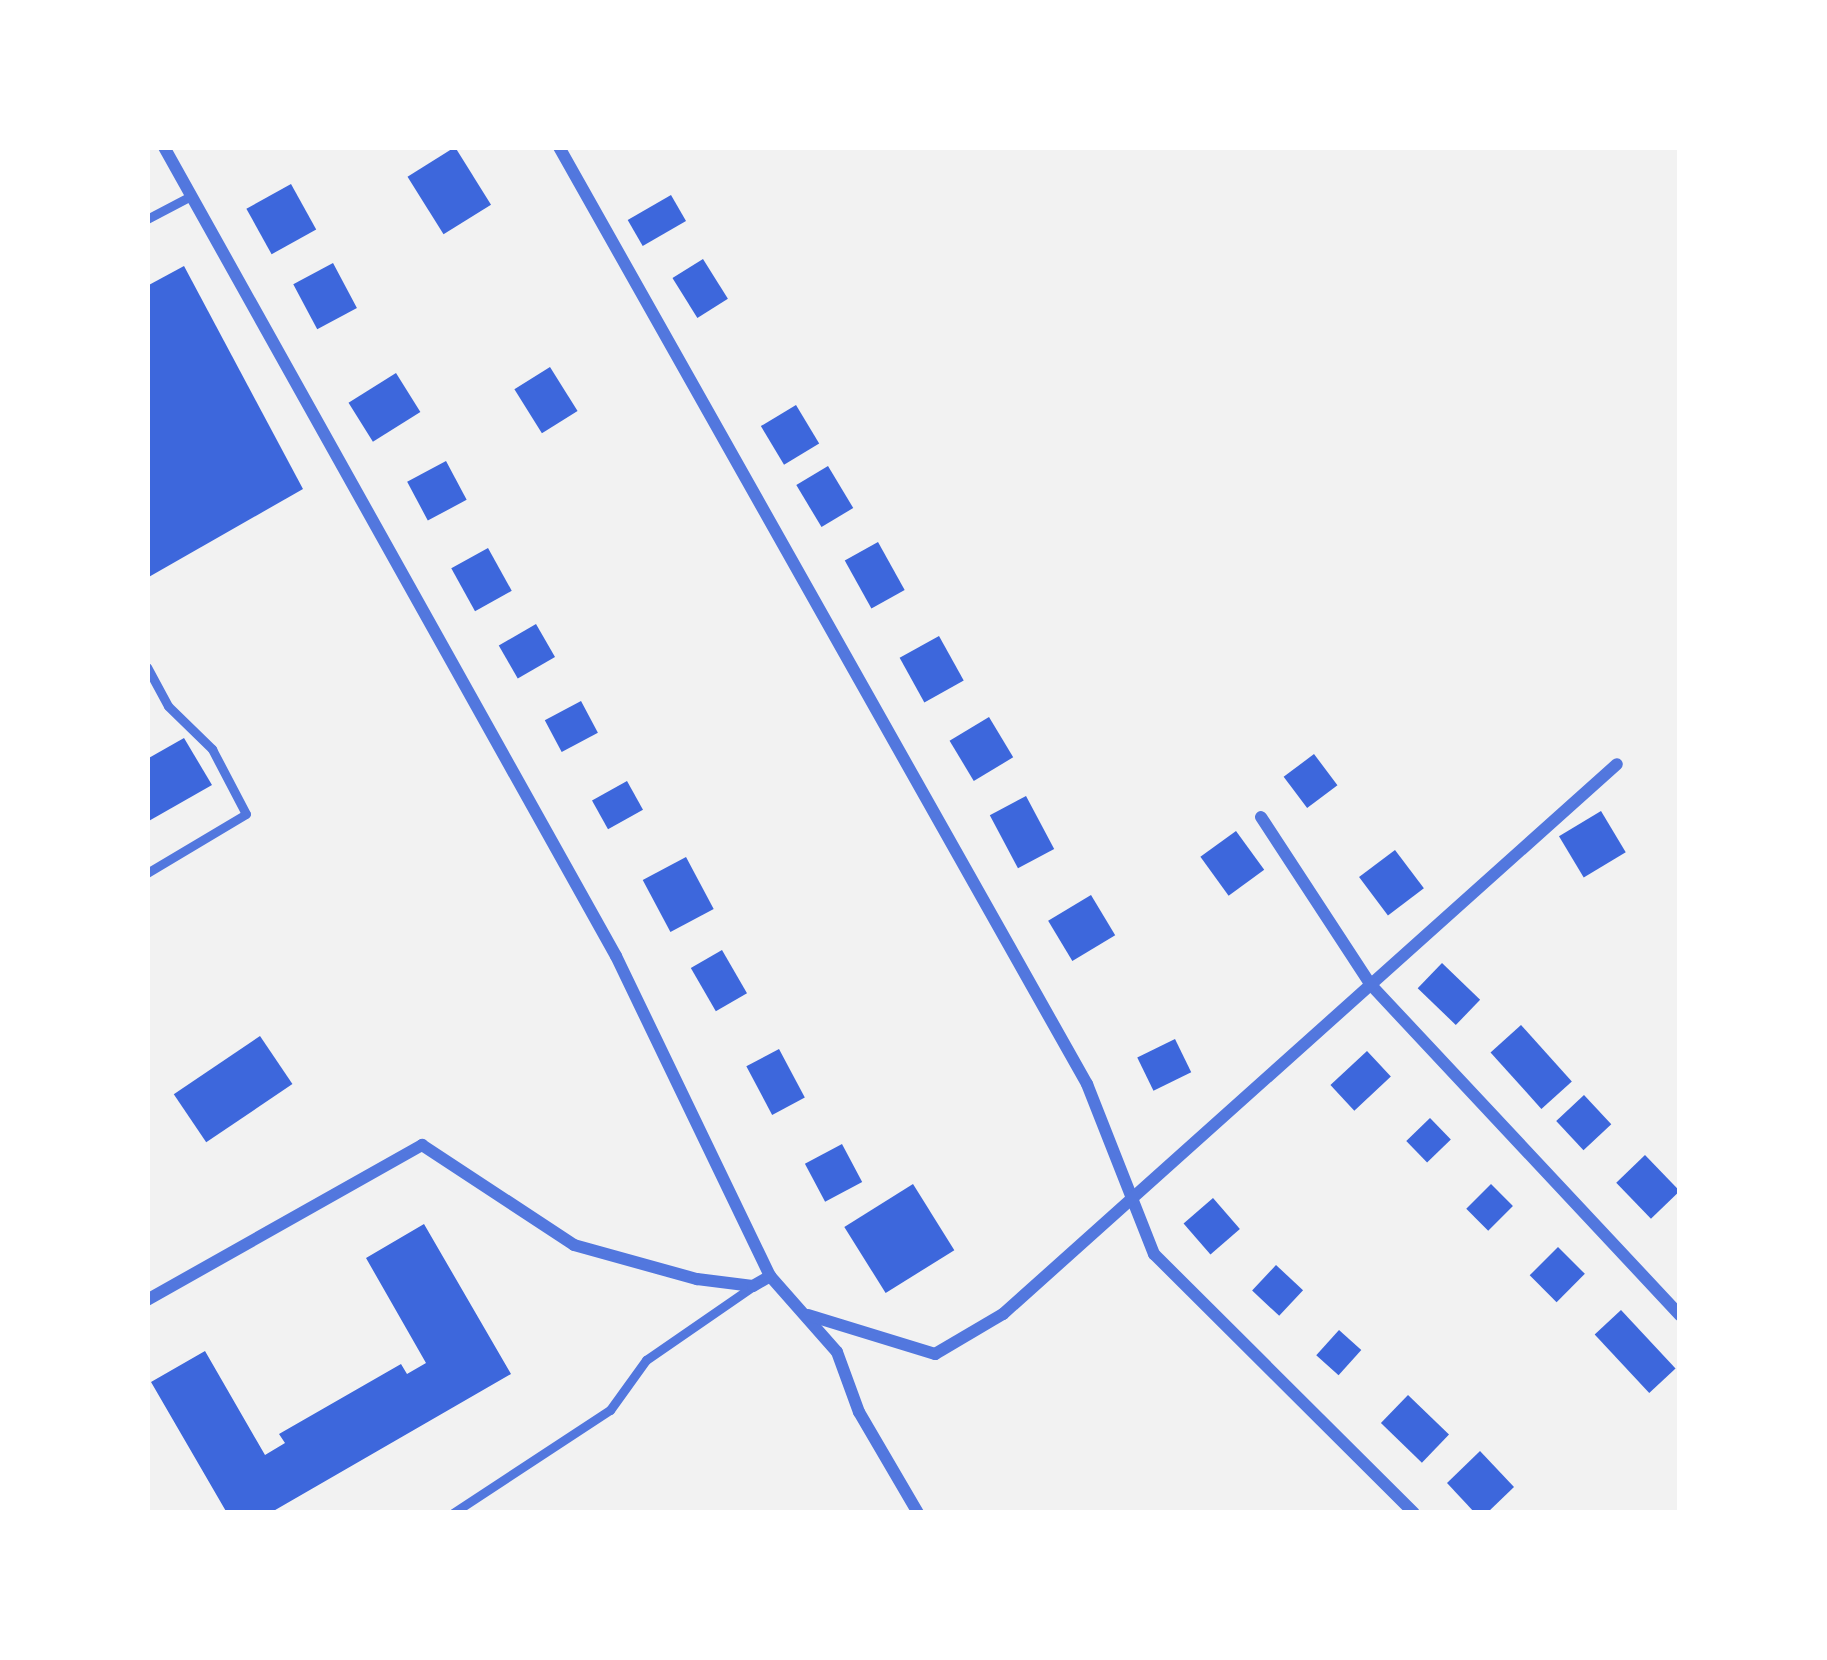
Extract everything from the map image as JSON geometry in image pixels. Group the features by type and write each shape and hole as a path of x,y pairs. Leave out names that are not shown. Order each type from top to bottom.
{"street":[{"path":"164,147 616,956 770,1276 837,1352 859,1412 918,1513"},
{"path":"559,147 1087,1084 1126,1199 1154,1254 1414,1513"},
{"path":"807,1314 881,1344 935,1354 1003,1314 1617,764"},
{"path":"1261,817 1371,986 1680,1315"},
{"path":"147,1300 422,1145 574,1245 753,1286 770,1276"}],"lane":[{"path":"147,219 190,196"},
{"path":"147,668 168,706 212,749 246,814 147,873"},
{"path":"453,1513 610,1410 646,1360 753,1286"}],"building":[{"path":"455,147 491,205 444,234 408,177"},
{"path":"291,184 316,229 272,254 246,209"},
{"path":"671,195 686,221 643,246 628,220"},
{"path":"703,259 728,299 697,318 672,278"},
{"path":"333,263 357,308 317,329 293,284"},
{"path":"184,266 303,489 147,578 147,286"},
{"path":"550,367 578,411 542,433 514,389"},
{"path":"396,373 420,412 373,442 349,403"},
{"path":"796,405 819,444 784,465 761,426"},
{"path":"446,461 467,500 428,521 407,482"},
{"path":"828,466 853,508 822,527 796,485"},
{"path":"878,542 905,590 871,609 845,560"},
{"path":"488,548 512,591 475,611 451,568"},
{"path":"536,624 555,657 518,678 499,646"},
{"path":"939,636 964,681 924,702 900,658"},
{"path":"581,701 598,733 562,752 545,720"},
{"path":"989,717 1013,757 974,781 950,741"},
{"path":"184,738 212,785 147,822 147,759"},
{"path":"1314,754 1337,785 1307,808 1284,777"},
{"path":"627,781 643,810 608,829 592,800"},
{"path":"1026,796 1054,849 1018,868 990,815"},
{"path":"1601,811 1626,852 1584,877 1559,836"},
{"path":"1236,831 1264,870 1229,896 1200,857"},
{"path":"1395,850 1424,888 1388,915 1359,877"},
{"path":"686,857 714,909 670,932 643,880"},
{"path":"1091,895 1115,935 1072,961 1048,921"},
{"path":"722,950 747,993 716,1011 691,968"},
{"path":"1442,963 1480,1000 1456,1025 1418,988"},
{"path":"1521,1025 1572,1081 1541,1109 1491,1052"},
{"path":"260,1036 292,1084 206,1142 174,1094"},
{"path":"1175,1039 1191,1072 1153,1091 1137,1057"},
{"path":"779,1049 805,1098 772,1115 746,1066"},
{"path":"1367,1051 1391,1077 1354,1111 1330,1085"},
{"path":"1584,1095 1611,1124 1583,1150 1556,1121"},
{"path":"1430,1118 1451,1140 1427,1163 1406,1141"},
{"path":"842,1144 862,1182 825,1202 805,1164"},
{"path":"1645,1155 1680,1191 1651,1219 1616,1183"},
{"path":"913,1184 954,1250 886,1293 844,1227"},
{"path":"1491,1184 1513,1206 1488,1231 1466,1209"},
{"path":"1213,1198 1240,1229 1210,1255 1184,1224"},
{"path":"424,1224 511,1374 270,1513 227,1513 151,1382 205,1351 265,1455 285,1443 279,1434 401,1364 407,1374 426,1363 366,1258"},
{"path":"1558,1247 1585,1274 1557,1302 1530,1275"},
{"path":"1276,1265 1303,1290 1279,1316 1252,1291"},
{"path":"1621,1310 1676,1369 1649,1393 1595,1335"},
{"path":"1339,1330 1361,1350 1339,1375 1316,1355"},
{"path":"1408,1395 1449,1435 1422,1463 1381,1423"},
{"path":"1480,1451 1514,1487 1487,1513 1475,1513 1447,1483"}]}
